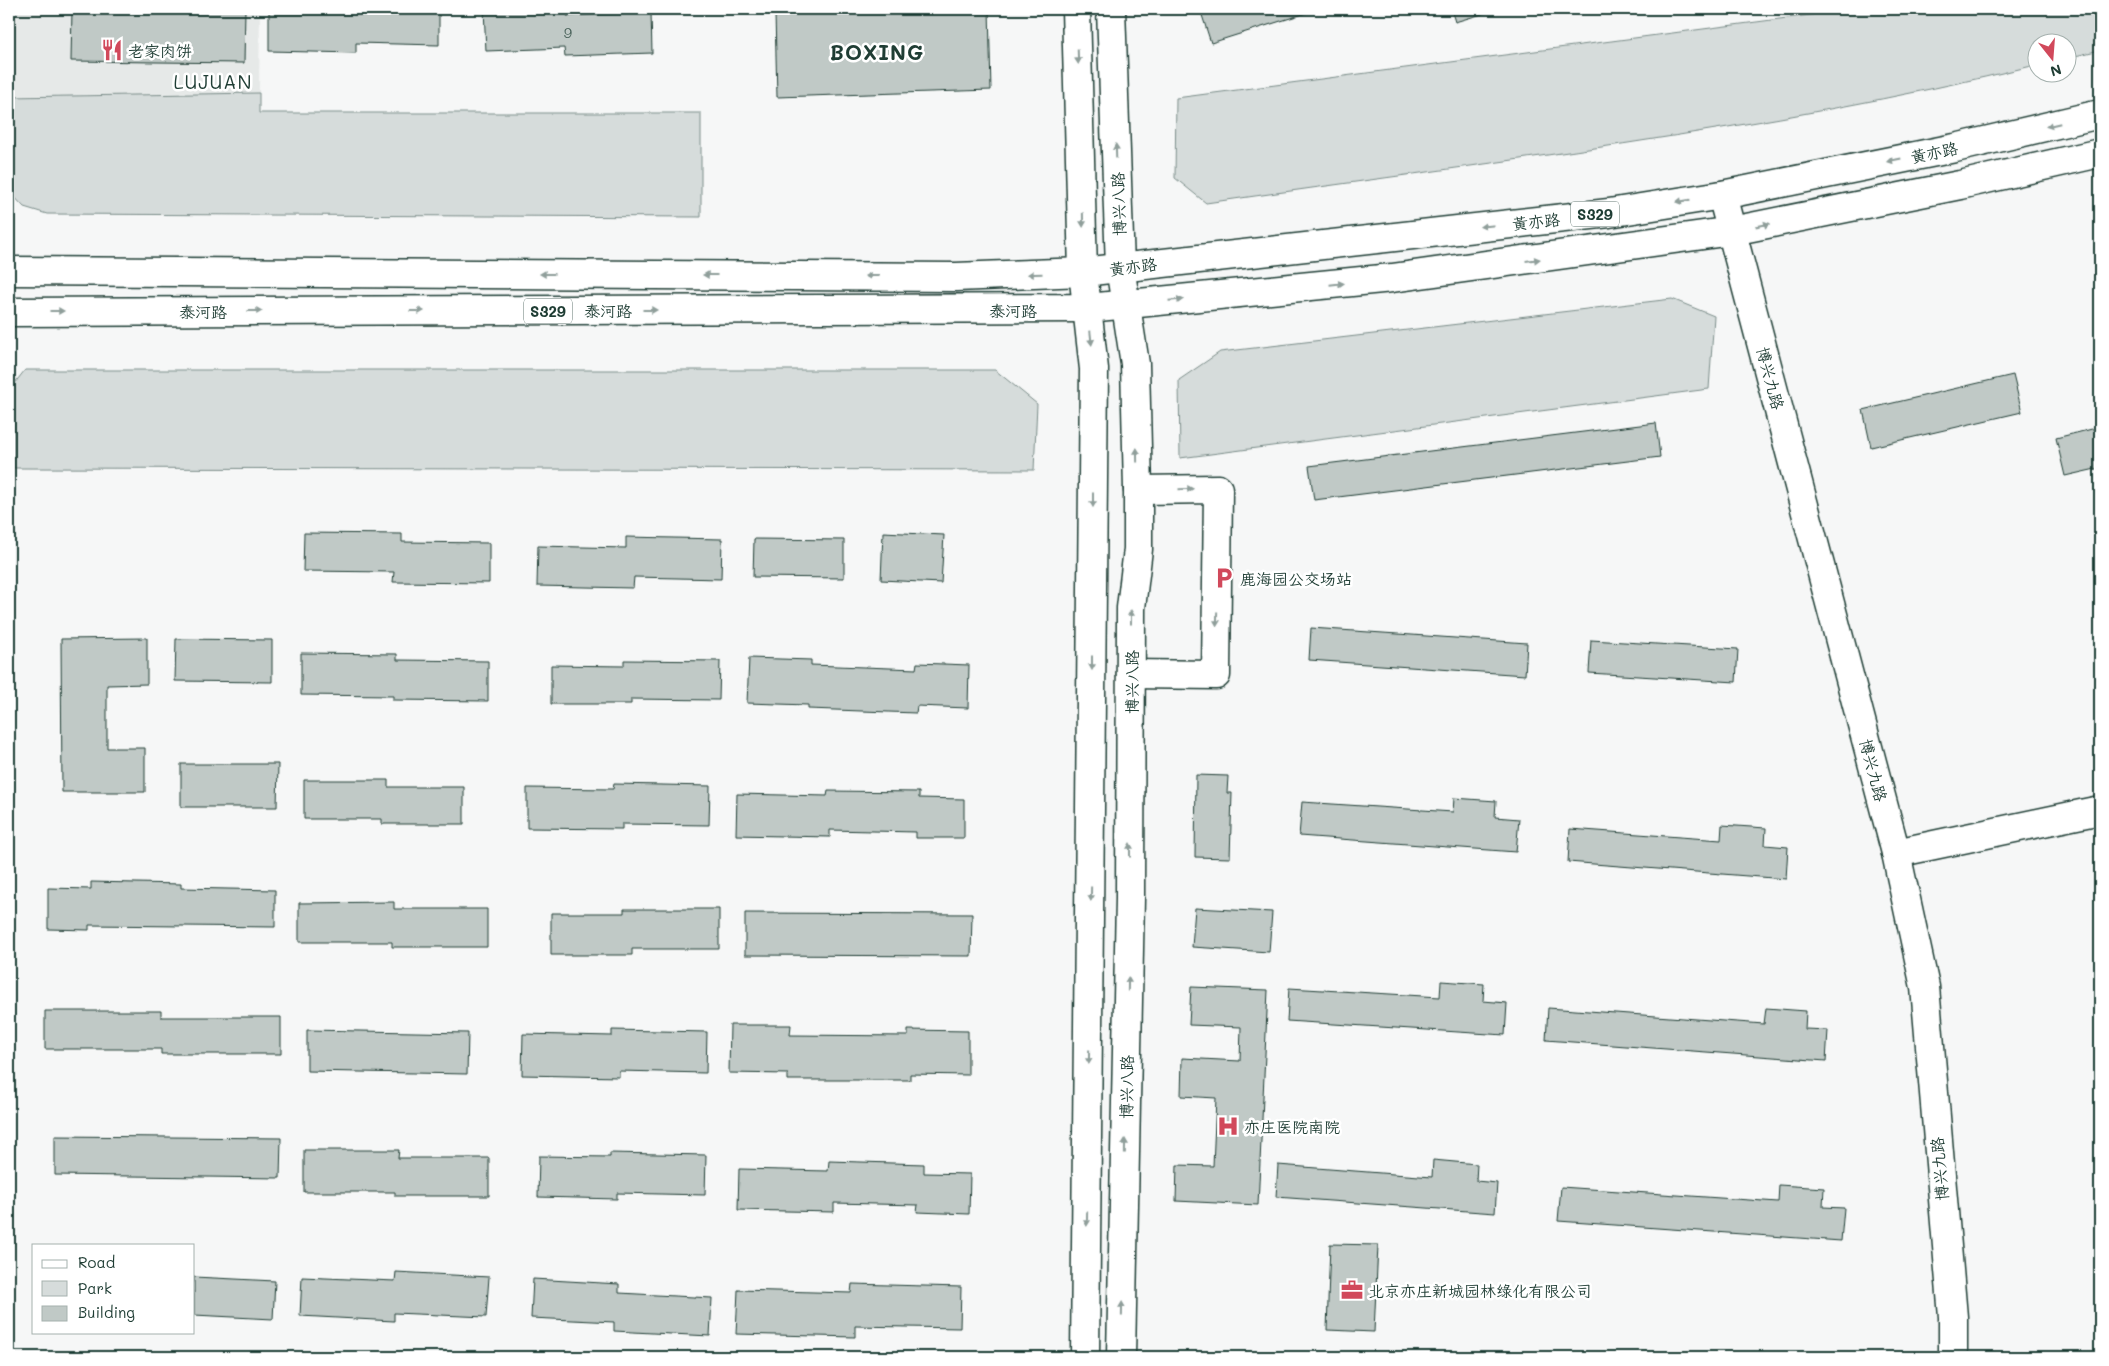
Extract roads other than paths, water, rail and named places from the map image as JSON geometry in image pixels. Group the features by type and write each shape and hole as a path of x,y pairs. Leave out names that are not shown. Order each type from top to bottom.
{"main road":[{"path":"1076,9 1084,272 1094,379 1085,1357"},
{"name":"博兴八路","path":"1111,9 1120,268 1135,364 1138,490 1138,549 1131,608 1130,908 1121,1357"},
{"name":"黄亦路","path":"1084,272 1609,213 1722,195 1954,148 2100,114"},
{"name":"S329","path":"1088,308 1392,278 1732,231 1960,185 2100,153"},
{"name":"博兴九路","path":"1722,195 1896,852 1925,987 1952,1317 1953,1357"},
{"name":"S329","path":"9,271 946,277 1084,272"},
{"name":"泰河路","path":"9,312 1088,308"},
{"path":"1131,674 1216,675 1218,488 1138,490"},
{"path":"1896,852 2100,810"}],"place":[{"name":"老家肉饼","path":"112,50"},
{"name":"鹿海园公交场站","path":"1224,578"},
{"name":"亦庄医院南院","path":"1228,1126"},
{"name":"北京亦庄新城园林绿化有限公司","path":"1352,1290"}],"district":[{"name":"BOXING","path":"877,51"},
{"name":"LUJUAN","path":"213,81"}]}
